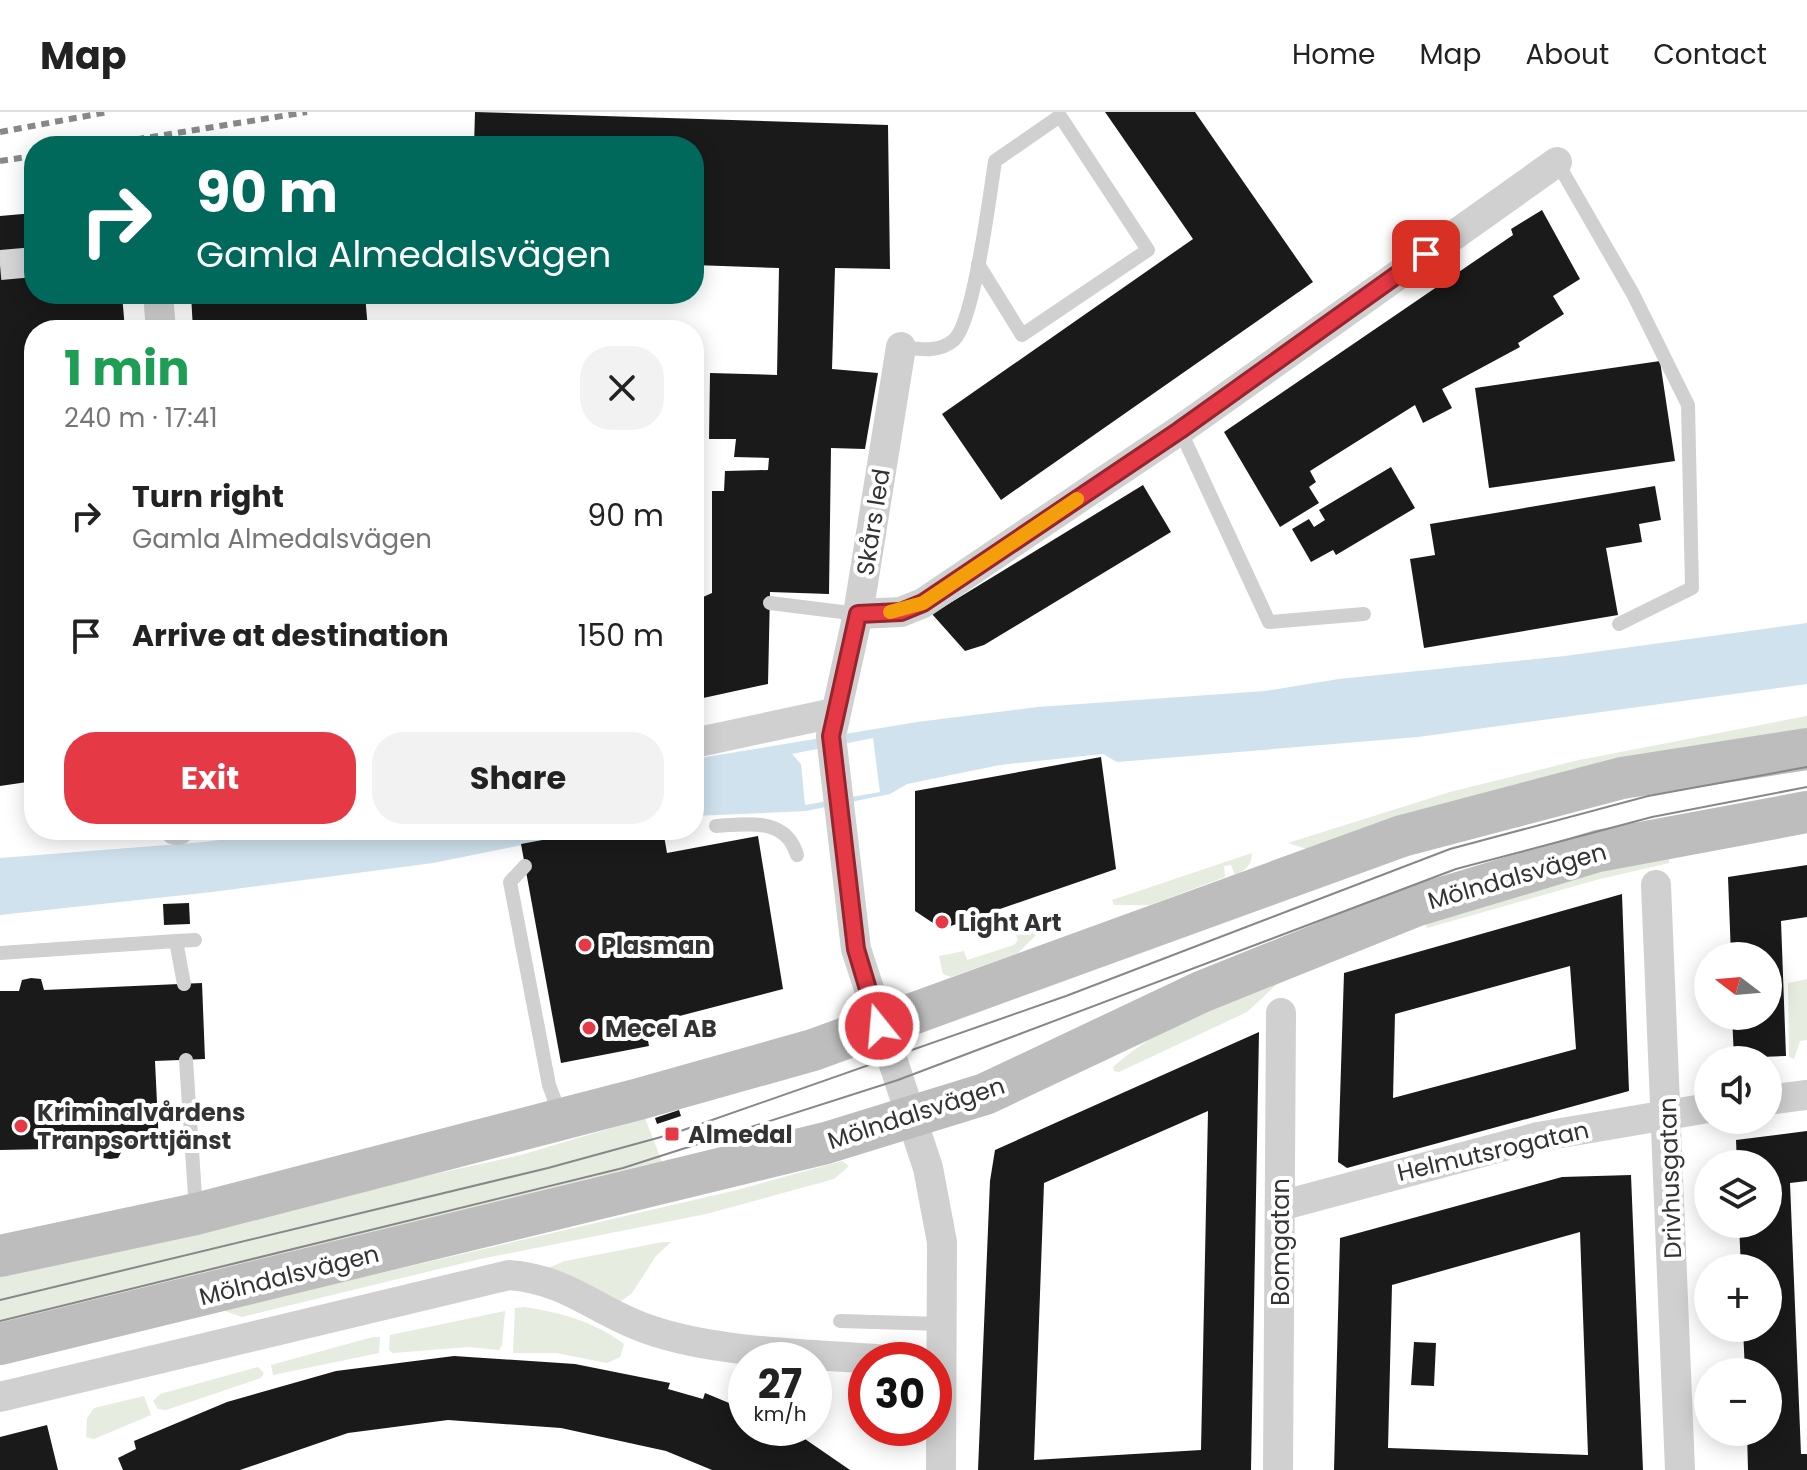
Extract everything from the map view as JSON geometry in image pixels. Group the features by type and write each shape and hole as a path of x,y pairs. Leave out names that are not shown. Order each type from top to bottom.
{"main road":[{"path":"0,1256 196,1214 772,1062 966,997 1402,836 1622,778 1807,749"},
{"name":"Mölndalsvägen","path":"0,1344 826,1143 985,1094 1201,992 1415,906 1598,851 1807,812"}],"street":[{"path":"858,614 901,612 923,603 1180,430 1557,162"},
{"name":"Skårs led","path":"901,347 858,614 833,725 856,949 928,1168 942,1242 940,1342"},
{"path":"704,742 833,725"},
{"name":"Drivhusgatan","path":"1656,885 1668,1114 1680,1470"},
{"name":"Bomgatan","path":"1278,1470 1281,1013"},
{"path":"1782,1098 1807,1095"},
{"name":"Helmutsrogatan","path":"1280,1206 1538,1137 1694,1110"},
{"name":"Mölndalsvägen","path":"0,1397 509,1275 536,1277 571,1289 648,1330 694,1342 848,1356"},
{"name":"Skårs led","path":"940,1446 941,1470"}],"lane":[{"path":"901,347 936,350 955,339 964,321 978,264 995,161 1060,116 1148,250 1022,335 978,264"},
{"path":"1557,162 1633,294 1688,405 1692,588 1619,624"},
{"path":"1180,430 1228,526 1269,622 1364,614"},
{"path":"770,603 858,614"},
{"path":"716,826 771,826 784,832 794,844 797,855"},
{"path":"525,866 510,882 549,1085 561,1117"},
{"path":"0,953 195,940"},
{"path":"176,941 184,984"},
{"path":"186,1060 196,1214"},
{"path":"840,1321 942,1324"}],"shaded area":[{"path":"1807,716 1807,728 1746,738 1307,849 1288,843 1450,792 1579,760"},
{"path":"1252,853 1249,864 1239,873 1235,875 1231,865 1224,866 1225,877 1150,905 1114,905 1112,900"},
{"path":"1669,856 1669,863 1596,880 1427,928 1424,921 1578,874"},
{"path":"1038,924 1039,932 1018,953 951,977 943,974 939,956 964,951 967,960 1014,945 1018,940 1015,932"},
{"path":"1807,979 1807,1040 1800,1041 1794,1059 1789,1057 1788,983"},
{"path":"1277,984 1247,1012 1119,1072 1114,1071 1113,1067 1131,1053 1170,1028"},
{"path":"645,1118 664,1167 0,1329 0,1270 521,1155"},
{"path":"842,1161 849,1166 834,1179 706,1214 480,1259 242,1317 222,1310 737,1190"},
{"path":"671,1242 656,1256 632,1293 620,1302 548,1268 565,1261"},
{"path":"515,1308 564,1315 601,1329 624,1344 620,1357 607,1363 556,1353 513,1353"},
{"path":"505,1311 499,1350 469,1347 393,1353 389,1350 390,1335"},
{"path":"380,1337 379,1353 273,1375 271,1365"},
{"path":"258,1367 264,1373 261,1378 166,1410 158,1409 153,1401 160,1394"},
{"path":"144,1396 151,1415 94,1439 86,1437 87,1418 94,1408"}],"water":[{"path":"1807,623 1807,684 1418,737 1117,762 1103,754 1000,765 907,784 890,794 806,811 704,816 704,757 917,722 1038,707 1265,691 1339,679 1565,656"},
{"path":"547,840 433,863 212,892 0,915 0,858 205,842"}],"pier":[{"path":"873,738 880,792 805,805 801,764 792,754"}],"building":[{"path":"475,112 888,125 890,269 835,268 832,369 878,373 865,449 831,448 829,594 770,592 768,684 704,698 704,597 712,593 712,491 724,491 725,471 768,470 769,458 734,457 736,439 709,439 710,373 777,375 779,268 704,265 704,136 474,136"},
{"path":"1105,112 1195,112 1313,282 1001,500 942,414 1193,239"},
{"path":"1542,210 1580,279 1553,296 1564,314 1518,343 1520,347 1442,389 1452,408 1423,423 1415,405 1310,471 1316,482 1309,487 1319,503 1280,527 1224,432 1513,235 1511,229"},
{"path":"24,214 24,304 123,304 124,320 24,320 24,782 0,786 0,216"},
{"path":"192,304 366,304 367,320 192,320"},
{"path":"1660,361 1675,461 1489,488 1475,388"},
{"path":"1391,467 1415,508 1336,555 1333,550 1311,562 1292,529 1309,519 1314,527 1325,520 1319,510"},
{"path":"1143,485 1171,532 984,645 965,651 932,614"},
{"path":"1655,486 1661,520 1639,524 1642,542 1606,548 1618,615 1424,648 1410,559 1435,555 1430,524"},
{"path":"1101,757 1116,869 942,929 915,911 915,791"},
{"path":"758,836 783,989 645,1025 649,1046 561,1063 521,844 542,840 665,840 667,853"},
{"path":"1807,865 1807,917 1781,921 1782,942 1730,942 1728,877"},
{"path":"1622,894 1629,1091 1347,1168 1338,1162 1344,973","holes":["1570,966 1576,1049 1393,1098 1395,1014"]},
{"path":"189,903 190,924 164,925 163,904"},
{"path":"1782,948 1786,1056 1782,1056 1782,1046 1733,1046 1733,1030 1782,1030"},
{"path":"41,979 44,990 202,983 205,1059 155,1061 159,1145 124,1147 118,1158 110,1159 103,1158 99,1148 0,1150 0,991 19,991 22,980"},
{"path":"1259,1032 1251,1470 978,1470 990,1181 995,1150","holes":["1208,1111 1201,1450 1034,1460 1044,1183"]},
{"path":"679,1110 681,1116 657,1124 655,1118"},
{"path":"1807,1131 1807,1181 1790,1183 1801,1454 1807,1454 1807,1470 1748,1470 1747,1446 1782,1446 1782,1358 1744,1358 1744,1342 1782,1342 1782,1254 1740,1254 1740,1238 1782,1238 1782,1150 1736,1150 1736,1140"},
{"path":"1631,1175 1643,1470 1334,1470 1340,1238 1562,1177","holes":["1580,1232 1588,1455 1388,1448 1392,1285"]},
{"path":"1414,1342 1436,1343 1434,1386 1411,1385"},
{"path":"454,1356 575,1364 670,1383 668,1389 703,1399 705,1393 728,1403 728,1446 815,1446 850,1470 712,1470 666,1451 561,1428 448,1420 348,1433 240,1470 123,1470 118,1458 136,1449 134,1441 227,1402 336,1371"},
{"path":"47,1425 58,1470 0,1470 0,1437"}],"tunnel":[{"path":"0,265 24,263"}],"tram line":[{"path":"0,1300 548,1168 672,1134 1066,996 1450,849 1648,796 1807,767"},
{"path":"0,1321 623,1168 898,1080 1456,869 1652,817 1807,787"}],"railway":[{"path":"0,132 108,112"},
{"path":"157,136 307,112"},
{"path":"0,161 24,157"}],"slow traffic":[{"path":"890,612 901,612 923,603 1077,499"}],"place":[{"name":"Light Art","path":"942,922"},
{"name":"Plasman","path":"585,945"},
{"name":"Mecel AB","path":"589,1028"},
{"name":"Kriminalvårdens Tranpsorttjänst","path":"21,1126"},
{"name":"Almedal","path":"672,1134"}],"route":[{"path":"879,1026 856,949 831,736 858,614 901,612 923,603 1180,430 1426,254"}]}
